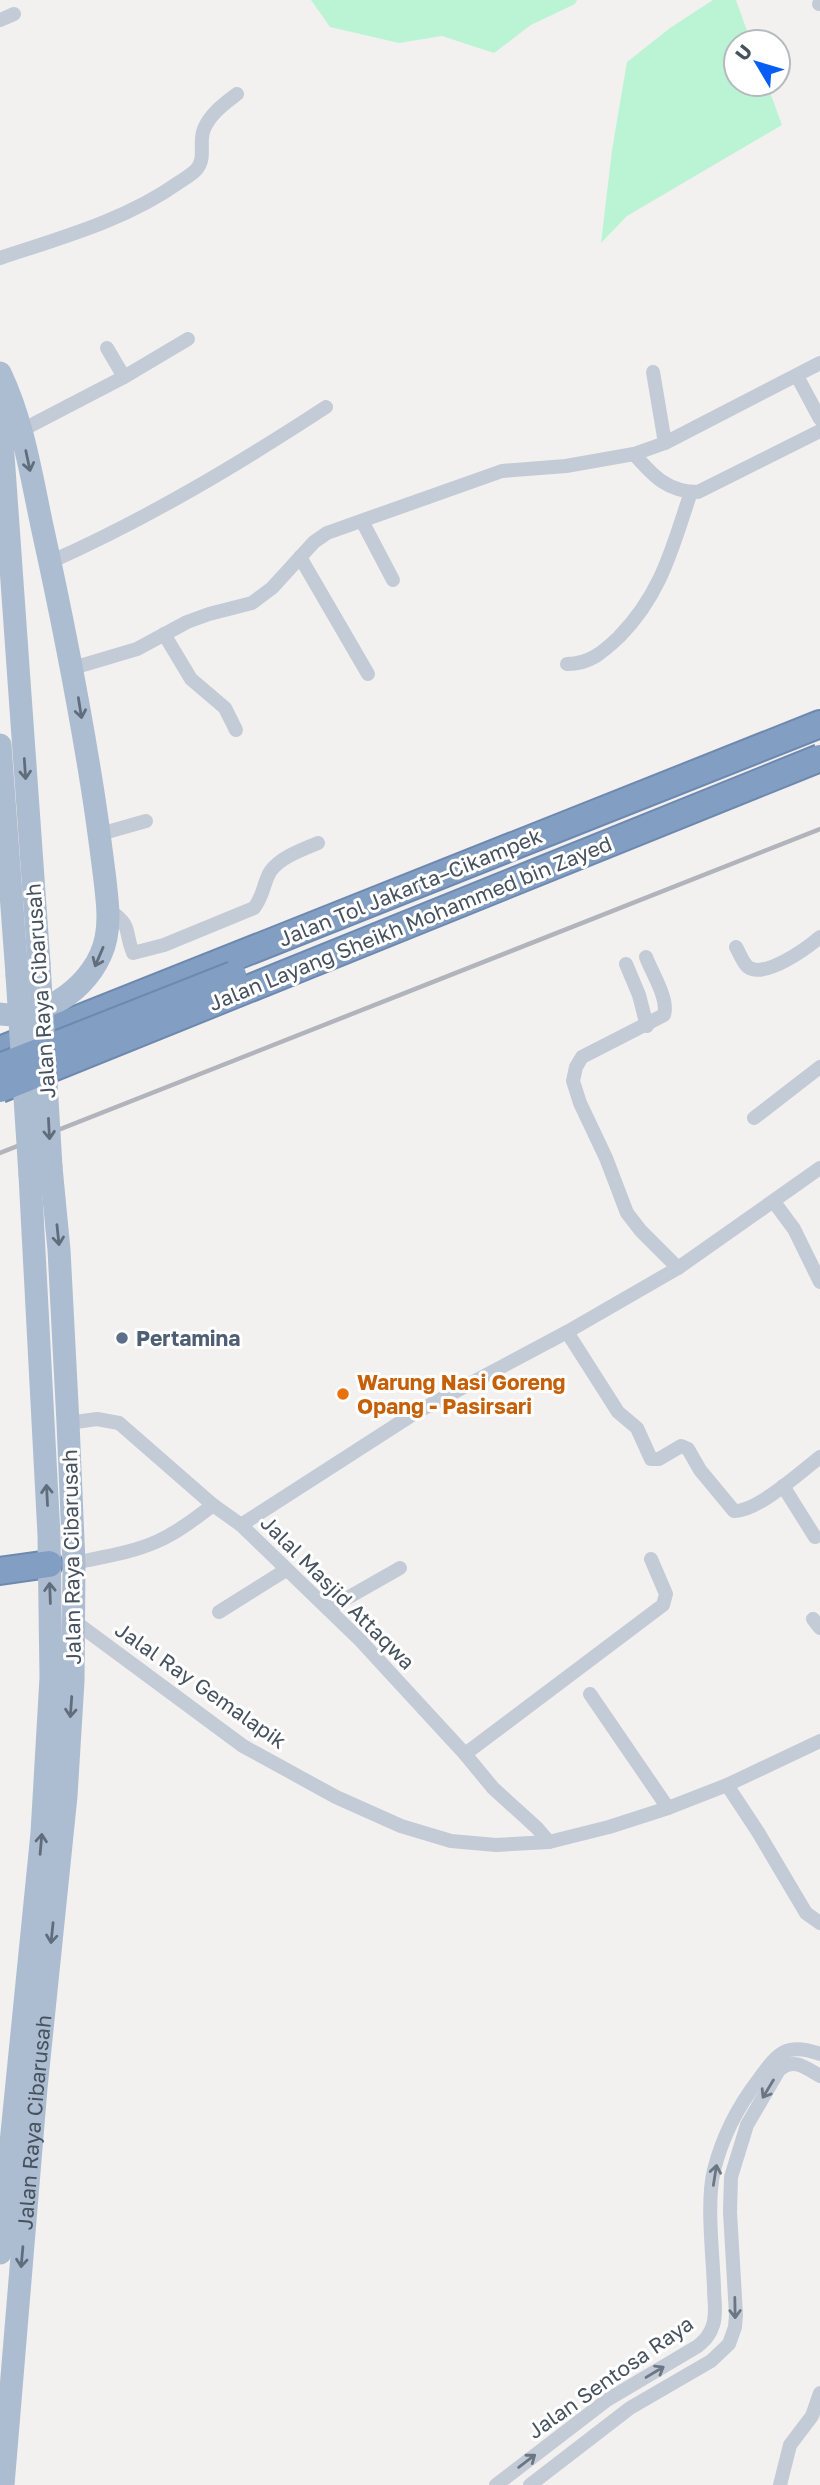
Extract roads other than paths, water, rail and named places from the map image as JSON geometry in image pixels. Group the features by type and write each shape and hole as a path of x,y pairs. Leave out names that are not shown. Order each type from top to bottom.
{"highway":[{"name":"Jalan Tol Jakarta–Cikampek","path":"0,1050 820,724"},
{"name":"Jalan Layang Sheikh Mohammed bin Zayed","path":"0,1068 820,741"},
{"name":"Jalan Layang Sheikh Mohammed bin Zayed","path":"0,1089 820,758"},
{"path":"0,1102 820,772"},
{"path":"0,1571 61,1563"}],"main road":[{"path":"0,373 22,430 73,668 100,834 108,909 107,937 100,959 89,976 71,993 43,1007 15,1015 0,1014"},
{"name":"Jalan Raya Cibarusah","path":"0,412 39,963 44,1429 61,1563 74,1621 66,1796 36,2088 3,2485"},
{"name":"Jalan Raya Cibarusah","path":"1,567 15,628"},
{"name":"Jalan Raya Cibarusah","path":"0,745 17,975 40,1171 59,1250 68,1423 61,1563 51,1623 51,1678 42,1833 0,2253"},
{"path":"51,1623 74,1621"}],"street":[{"path":"0,258 76,232 158,198 195,171 202,156 205,126 216,111 237,94"},
{"path":"22,430 124,377 188,339"},
{"path":"107,348 124,377"},
{"path":"73,668 137,649 209,614 252,603 272,588 314,542 327,533 502,471 557,468 634,454 665,443 820,363"},
{"path":"653,372 665,443"},
{"path":"797,376 820,419"},
{"path":"50,562 114,534 242,462 326,407"},
{"path":"634,454 663,484 691,492 704,490 820,431"},
{"path":"567,664 580,664 597,656 632,624 647,604 666,569 691,492"},
{"path":"362,522 393,580"},
{"path":"300,556 368,674"},
{"path":"164,634 191,679 225,708 236,730"},
{"path":"100,834 146,821"},
{"path":"108,909 128,927 133,953 164,945 254,908 262,897 269,874 278,864 318,843"},
{"path":"736,947 746,965 754,970 801,952 820,937"},
{"path":"646,957 666,1009 664,1015 582,1057 576,1067 573,1081 627,1213 678,1268"},
{"path":"626,964 639,995 647,1026"},
{"path":"754,1118 820,1067"},
{"path":"241,1525 415,1413 567,1332 678,1268 820,1168"},
{"path":"774,1202 794,1230 820,1282"},
{"path":"567,1332 618,1412 638,1428 651,1459 659,1459 681,1446 688,1449 700,1470 734,1511 744,1510 783,1486 820,1457"},
{"name":"Jalal Masjid Attaqwa","path":"68,1423 97,1419 119,1423 213,1505 241,1525 360,1640 493,1788 549,1842"},
{"path":"783,1486 815,1537"},
{"path":"61,1563 112,1555 158,1541 182,1528 213,1505"},
{"path":"465,1754 663,1605 666,1594 651,1559"},
{"path":"328,1609 400,1569"},
{"path":"219,1612 286,1570"},
{"name":"Jalal Ray Gemalapik","path":"74,1621 243,1746 336,1797 401,1826 451,1841 496,1845 549,1842 609,1827 727,1785 820,1741"},
{"path":"590,1694 668,1808"},
{"path":"727,1785 806,1913 820,1923"},
{"name":"Jalan Sentosa Raya","path":"496,2485 607,2400 698,2346 708,2337 715,2319 711,2214 714,2172 724,2141 752,2087 773,2060 785,2050 807,2049 820,2054"},
{"name":"Jalan Sentosa Raya","path":"530,2485 630,2408 711,2361 729,2344 736,2315 730,2212 731,2177 747,2125 779,2070 785,2066 799,2064 820,2076"},
{"path":"780,2485 790,2445 816,2421 820,2393"}],"railway":[{"path":"0,1153 820,829"}],"place":[{"name":"Pertamina","path":"122,1338"},
{"name":"Warung Nasi Goreng Opang - Pasirsari","path":"343,1394"}]}
